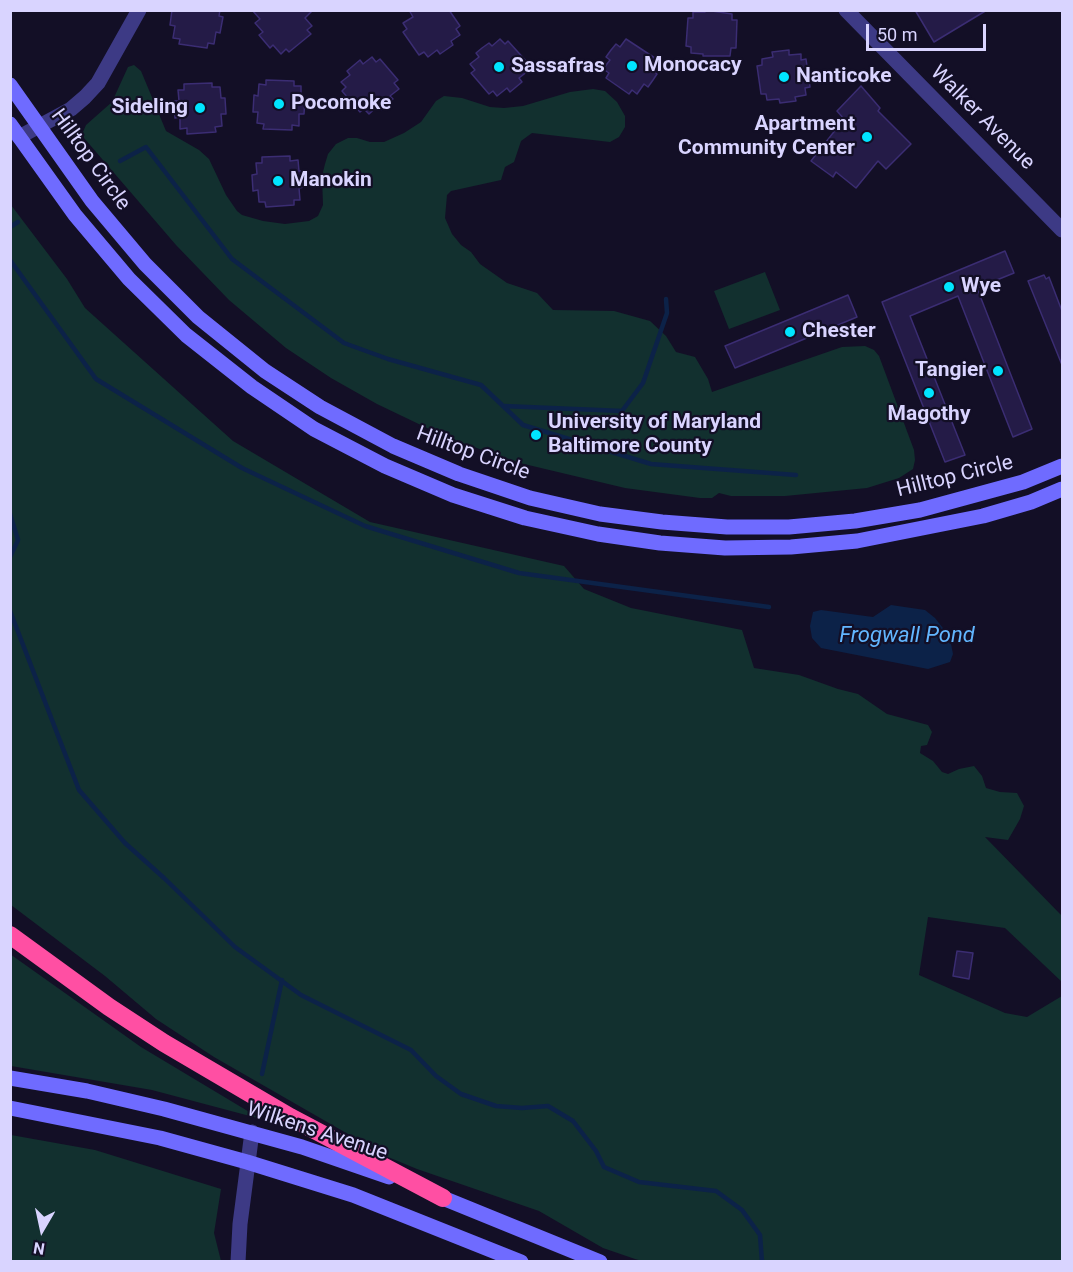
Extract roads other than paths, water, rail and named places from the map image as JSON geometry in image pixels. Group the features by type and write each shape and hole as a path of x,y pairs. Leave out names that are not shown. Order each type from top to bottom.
{"highway":[{"path":"10,935 110,1007 191,1060 290,1117 443,1198"}],"street":[{"path":"15,130 39,126 71,110 98,83 139,10"},
{"name":"Walker Avenue","path":"846,10 1062,230"},
{"name":"Hilltop Circle","path":"10,85 92,201 145,264 198,317 265,371 320,407 393,446 459,474 530,498 600,514 727,527 789,527 855,521 920,510 1023,482 1062,466"},
{"name":"Hilltop Circle","path":"15,130 75,215 129,279 186,335 252,387 314,429 385,466 453,495 525,518 598,534 660,543 725,548 791,547 857,541 982,516 1031,502 1062,489"},
{"name":"Wilkens Avenue","path":"10,1078 87,1091 252,1132 362,1167 600,1262"},
{"path":"10,1108 160,1138 247,1162 353,1195 521,1262"},
{"path":"238,1262 252,1132"}],"water":[{"name":"Frogwall Pond","path":"891,605 925,610 935,618 946,632 951,644 953,654 950,662 928,669 821,648 812,638 810,626 813,612 821,610 873,617"}],"waterway":[{"path":"120,161 146,147 232,259 344,343 388,359 481,385 523,425 651,464 796,475"},
{"path":"10,227 18,222"},
{"path":"10,260 96,379 242,468 365,526 519,573 769,607"},
{"path":"504,406 622,411 643,383 667,313 666,299"},
{"path":"10,514 18,540 10,557"},
{"path":"10,611 79,790 125,843 235,947 301,995 411,1050 436,1076 461,1094 496,1106 522,1108 548,1106 573,1121 596,1151 604,1167 639,1182 716,1191 742,1210 760,1235 762,1262"},
{"path":"262,1074 282,980"}],"place":[{"name":"Monocacy","path":"632,66"},
{"name":"Sassafras","path":"499,67"},
{"name":"Nanticoke","path":"784,77"},
{"name":"Pocomoke","path":"279,104"},
{"name":"Sideling","path":"200,108"},
{"name":"Apartment Community Center","path":"867,137"},
{"name":"Manokin","path":"278,181"},
{"name":"Wye","path":"949,287"},
{"name":"Chester","path":"790,332"},
{"name":"Tangier","path":"998,371"},
{"name":"Magothy","path":"929,393"},
{"name":"University of Maryland Baltimore County","path":"536,435"}]}
